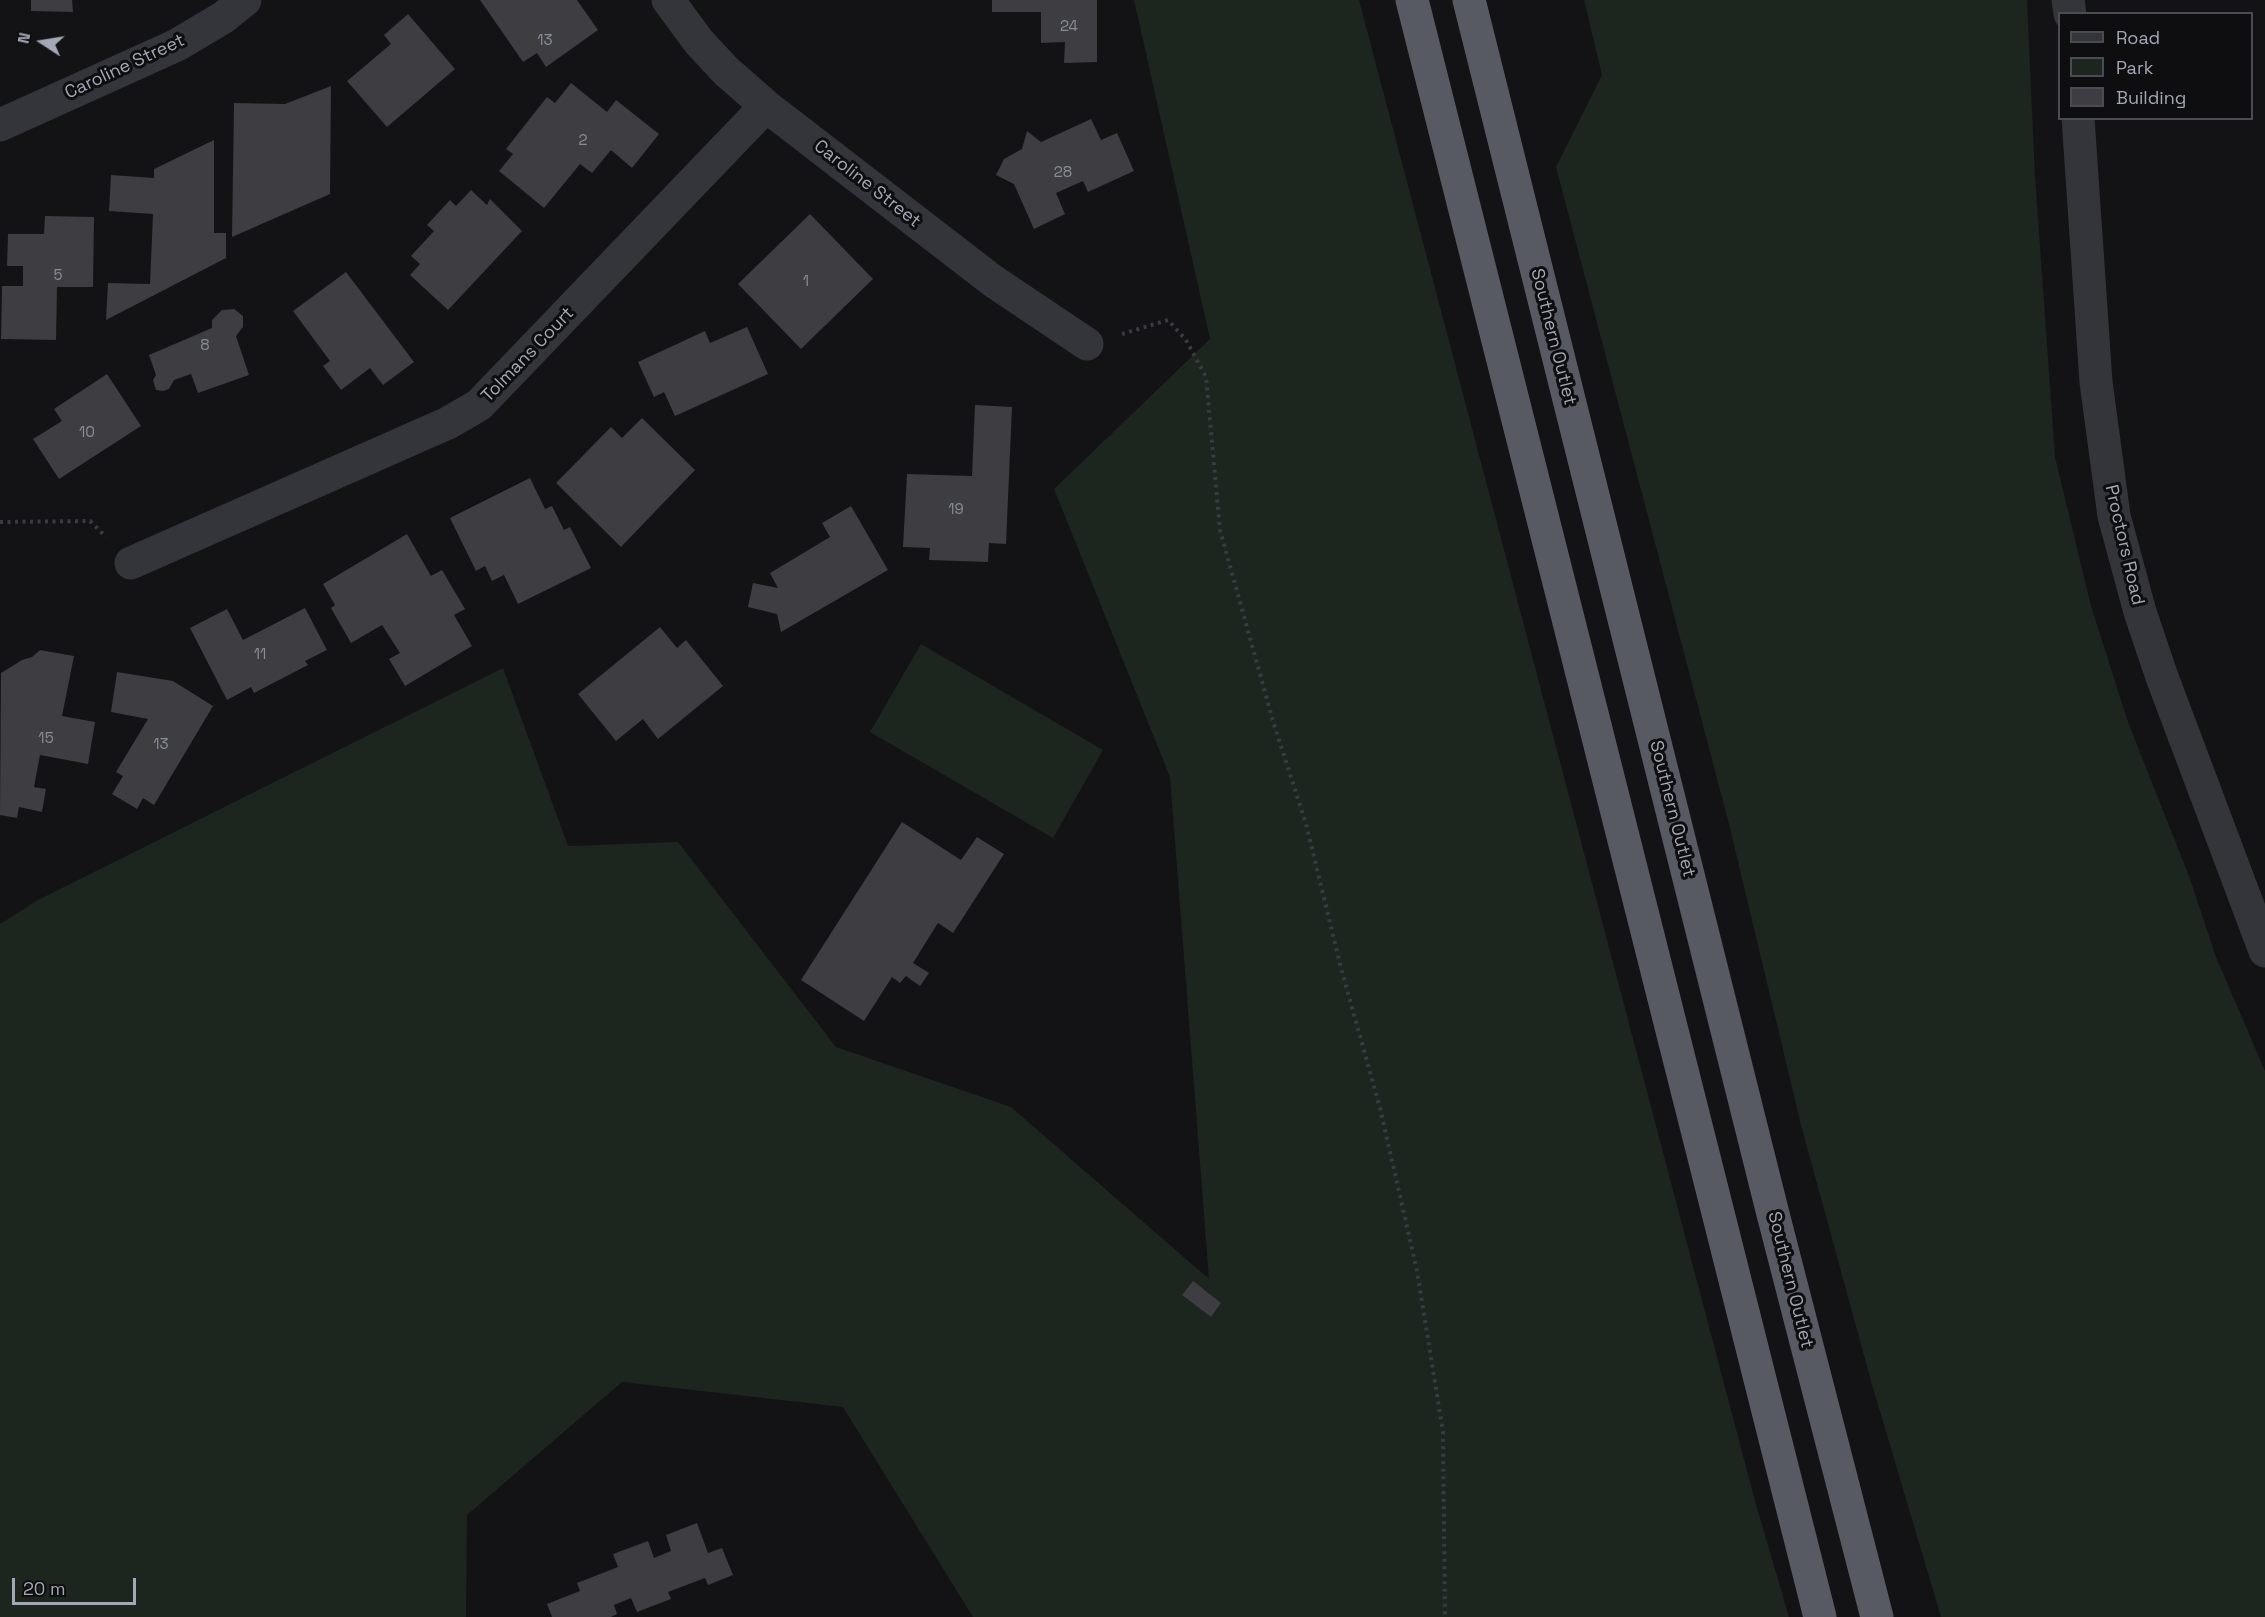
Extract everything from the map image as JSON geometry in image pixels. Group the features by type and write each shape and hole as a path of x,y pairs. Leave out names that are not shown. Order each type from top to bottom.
{"highway":[{"path":"1412,0 1820,1617"},
{"name":"Southern Outlet","path":"1469,0 1773,1214 1877,1617"}],"street":[{"name":"Caroline Street","path":"0,125 177,45 224,17 245,0"},
{"name":"Caroline Street","path":"668,0 726,71 766,106 993,281 1087,344"},
{"name":"Tolmans Court","path":"131,562 448,423 479,405 766,106"},
{"name":"Proctors Road","path":"2078,120 2096,382 2114,516 2125,564 2155,656 2265,951"}],"path":[{"path":"1087,344 1168,320 1186,340 1206,377 1220,530 1273,721 1306,824 1341,968 1380,1108 1417,1271 1443,1432 1445,1617"},
{"path":"0,522 90,521"}],"green space":[{"path":"1134,0 1359,0 1755,1501 1789,1617 973,1617 843,1407 622,1382 467,1515 466,1617 0,1617 0,924 38,900 503,668 568,846 678,842 836,1047 1011,1107 1209,1279 1170,777 1054,489 1210,339"},
{"path":"1584,0 2027,0 2035,177 2055,457 2091,606 2128,722 2189,876 2216,957 2265,1071 2265,1617 1941,1617 1871,1381 1801,1125 1729,824 1556,167 1602,75"},
{"path":"921,644 1103,750 1053,838 870,732"}],"building":[{"path":"31,0 72,0 73,12 31,11"},
{"path":"480,0 577,0 598,30 546,67 537,53 523,62"},
{"path":"992,0 1097,0 1097,62 1064,63 1065,42 1041,43 1041,12 992,12"},
{"path":"408,14 455,69 387,127 347,81 391,44 384,35"},
{"path":"571,83 607,112 616,100 659,134 632,168 611,150 592,173 580,164 544,208 499,171 513,154 506,149 547,97 555,103"},
{"path":"331,86 330,194 232,237 234,103 285,104"},
{"path":"1091,119 1101,140 1117,133 1134,171 1088,192 1083,181 1056,193 1065,214 1034,229 1014,184 996,175 1004,159 1022,149 1027,131 1041,142"},
{"path":"214,140 214,233 226,233 226,258 106,320 108,283 150,284 153,214 109,211 111,175 154,178 154,169"},
{"path":"471,190 487,205 490,199 522,231 448,310 410,275 420,264 411,256 434,231 427,225 450,200 456,206"},
{"path":"810,214 873,279 801,349 738,284"},
{"path":"45,216 94,217 93,287 57,287 56,340 1,339 2,286 23,286 23,266 7,266 8,234 44,234"},
{"path":"346,272 414,362 383,385 370,368 341,390 323,366 330,361 293,311"},
{"path":"234,309 243,316 243,327 236,336 249,375 198,393 191,374 174,380 169,389 156,390 153,380 156,375 149,355 212,328 212,320 222,310"},
{"path":"747,327 768,374 675,416 664,392 654,397 638,362 705,331 710,343"},
{"path":"107,374 141,426 59,479 33,439 62,421 54,409"},
{"path":"975,405 1012,407 1006,544 989,543 988,562 929,560 930,548 903,547 907,474 972,476"},
{"path":"642,418 695,470 621,547 556,483 611,427 622,438"},
{"path":"530,478 545,509 552,506 564,530 570,527 591,568 518,604 504,575 492,581 485,566 476,571 450,518"},
{"path":"851,506 888,570 781,632 777,614 748,607 753,583 778,588 770,573 830,537 822,523"},
{"path":"407,534 431,576 442,570 465,609 454,615 472,646 405,686 389,659 400,653 382,625 351,643 331,608 335,605 323,584"},
{"path":"305,608 327,650 305,661 308,665 254,693 251,687 227,700 190,628 227,609 243,640"},
{"path":"660,627 677,648 686,640 723,686 658,739 643,719 616,741 578,694"},
{"path":"40,650 74,656 62,716 95,722 88,764 40,755 34,787 46,789 42,812 19,807 17,818 0,815 1,673 22,660 32,657"},
{"path":"117,672 173,681 213,706 154,805 143,798 137,809 112,794 123,776 116,772 148,719 111,712"},
{"path":"902,822 961,860 977,837 1004,854 953,933 938,923 913,963 929,973 920,986 906,976 900,983 892,977 864,1021 801,980"},
{"path":"1193,1281 1221,1303 1211,1317 1182,1295"},
{"path":"697,1523 708,1553 722,1548 733,1575 708,1585 705,1578 668,1592 671,1599 637,1612 631,1598 614,1605 617,1614 611,1617 552,1617 547,1604 580,1591 577,1583 618,1567 613,1554 648,1541 654,1558 671,1551 666,1535"}]}
